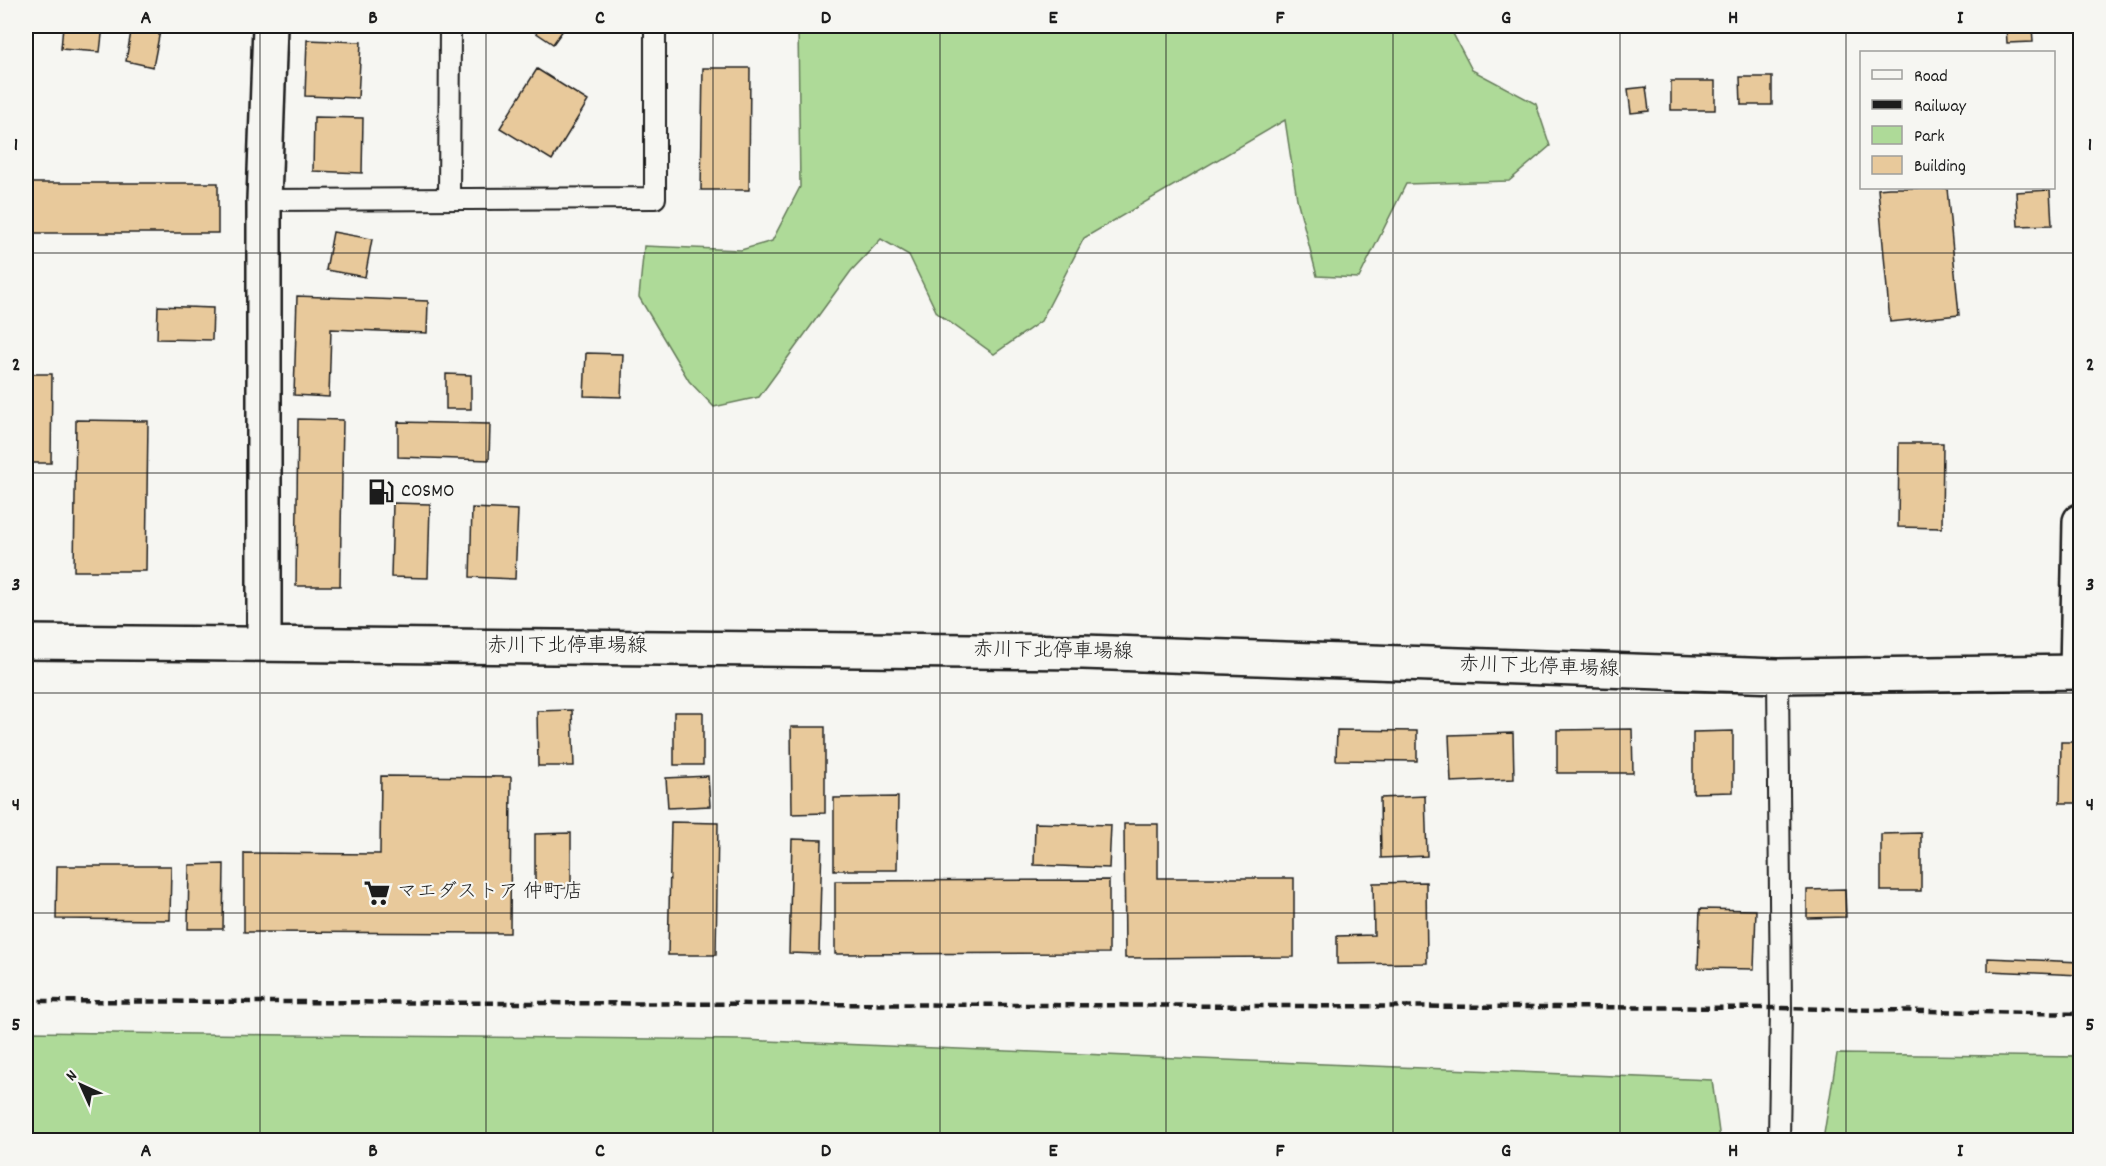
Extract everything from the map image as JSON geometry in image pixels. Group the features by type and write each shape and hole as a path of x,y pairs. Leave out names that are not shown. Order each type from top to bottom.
{"main road":[{"path":"264,645 264,200 270,26"},
{"path":"2079,672 2080,521"},
{"name":"赤川下北停車場線","path":"26,642 1083,652 1778,676 2079,672"}],"lane":[{"path":"449,199 450,26"},
{"path":"264,200 655,198 655,26"},
{"path":"1778,676 1781,1008 1779,1140"}],"green space":[{"path":"798,26 1449,26 1472,70 1536,104 1550,146 1509,181 1406,184 1359,278 1317,276 1297,199 1285,120 1084,238 1041,321 994,354 937,313 909,255 881,239 851,271 759,397 714,407 689,381 639,297 644,246 741,250 772,241 800,187"},
{"path":"26,1032 743,1040 1712,1080 1720,1140 26,1140"},
{"path":"1837,1054 2080,1057 2080,1140 1823,1140"}],"building":[{"path":"63,26 103,26 100,52 61,49"},
{"path":"132,26 161,26 153,67 126,61"},
{"path":"526,26 566,26 553,44"},
{"path":"2006,26 2032,26 2033,42 2007,43"},
{"path":"307,40 361,42 358,98 305,96"},
{"path":"703,68 750,68 749,190 701,190"},
{"path":"537,69 588,101 552,160 500,128"},
{"path":"1740,77 1772,77 1772,105 1741,105"},
{"path":"1671,81 1715,81 1715,110 1671,110"},
{"path":"1646,87 1649,111 1631,113 1628,89"},
{"path":"314,117 363,118 362,173 313,171"},
{"path":"26,183 218,183 218,233 26,233"},
{"path":"1878,189 1947,189 1959,315 1890,322"},
{"path":"2050,190 2052,225 2018,226 2016,192"},
{"path":"333,232 372,239 365,277 326,270"},
{"path":"297,296 428,301 427,333 331,329 329,397 294,395"},
{"path":"158,306 213,308 212,340 157,339"},
{"path":"586,353 623,354 621,397 584,396"},
{"path":"26,374 52,374 51,463 26,463"},
{"path":"446,374 471,375 471,409 446,409"},
{"path":"298,419 343,420 340,586 296,586"},
{"path":"76,420 148,421 146,571 74,571"},
{"path":"398,422 490,424 489,460 398,457"},
{"path":"1899,443 1943,443 1942,528 1898,527"},
{"path":"393,503 430,504 428,578 391,577"},
{"path":"472,508 518,510 515,579 470,577"},
{"path":"572,710 574,766 538,766 537,711"},
{"path":"674,712 703,712 703,765 674,765"},
{"path":"791,727 825,727 825,813 792,814"},
{"path":"1632,729 1633,773 1557,773 1557,730"},
{"path":"1337,730 1417,731 1417,761 1336,760"},
{"path":"1733,731 1733,792 1693,793 1693,732"},
{"path":"1513,733 1514,779 1451,782 1449,735"},
{"path":"2061,742 2080,742 2080,803 2060,803"},
{"name":"マエダストア 仲町店","path":"381,776 511,777 510,933 244,932 244,853 380,854"},
{"path":"708,776 710,806 668,808 666,778"},
{"path":"1425,796 1427,856 1381,858 1380,798"},
{"path":"898,797 897,870 834,870 834,798"},
{"path":"671,822 718,823 716,955 668,955"},
{"path":"1035,823 1111,825 1109,868 1034,865"},
{"path":"1124,824 1158,824 1158,878 1294,878 1294,957 1125,958"},
{"path":"571,833 571,888 535,888 535,834"},
{"path":"1921,833 1921,891 1881,891 1881,834"},
{"path":"792,839 822,840 819,954 789,953"},
{"path":"224,864 223,929 188,929 189,865"},
{"path":"57,866 171,866 170,920 56,919"},
{"path":"1109,880 1109,953 835,954 835,881"},
{"path":"1426,882 1427,963 1337,964 1337,936 1374,935 1373,883"},
{"path":"1845,889 1846,917 1807,918 1807,890"},
{"path":"1700,909 1756,910 1754,969 1698,968"},
{"path":"1988,958 2080,962 2080,975 1988,971"}],"railway":[{"path":"26,1001 1781,1008 2080,1014"}],"place":[{"name":"COSMO","path":"381,492"},
{"name":"マエダストア 仲町店","path":"377,893"}]}
